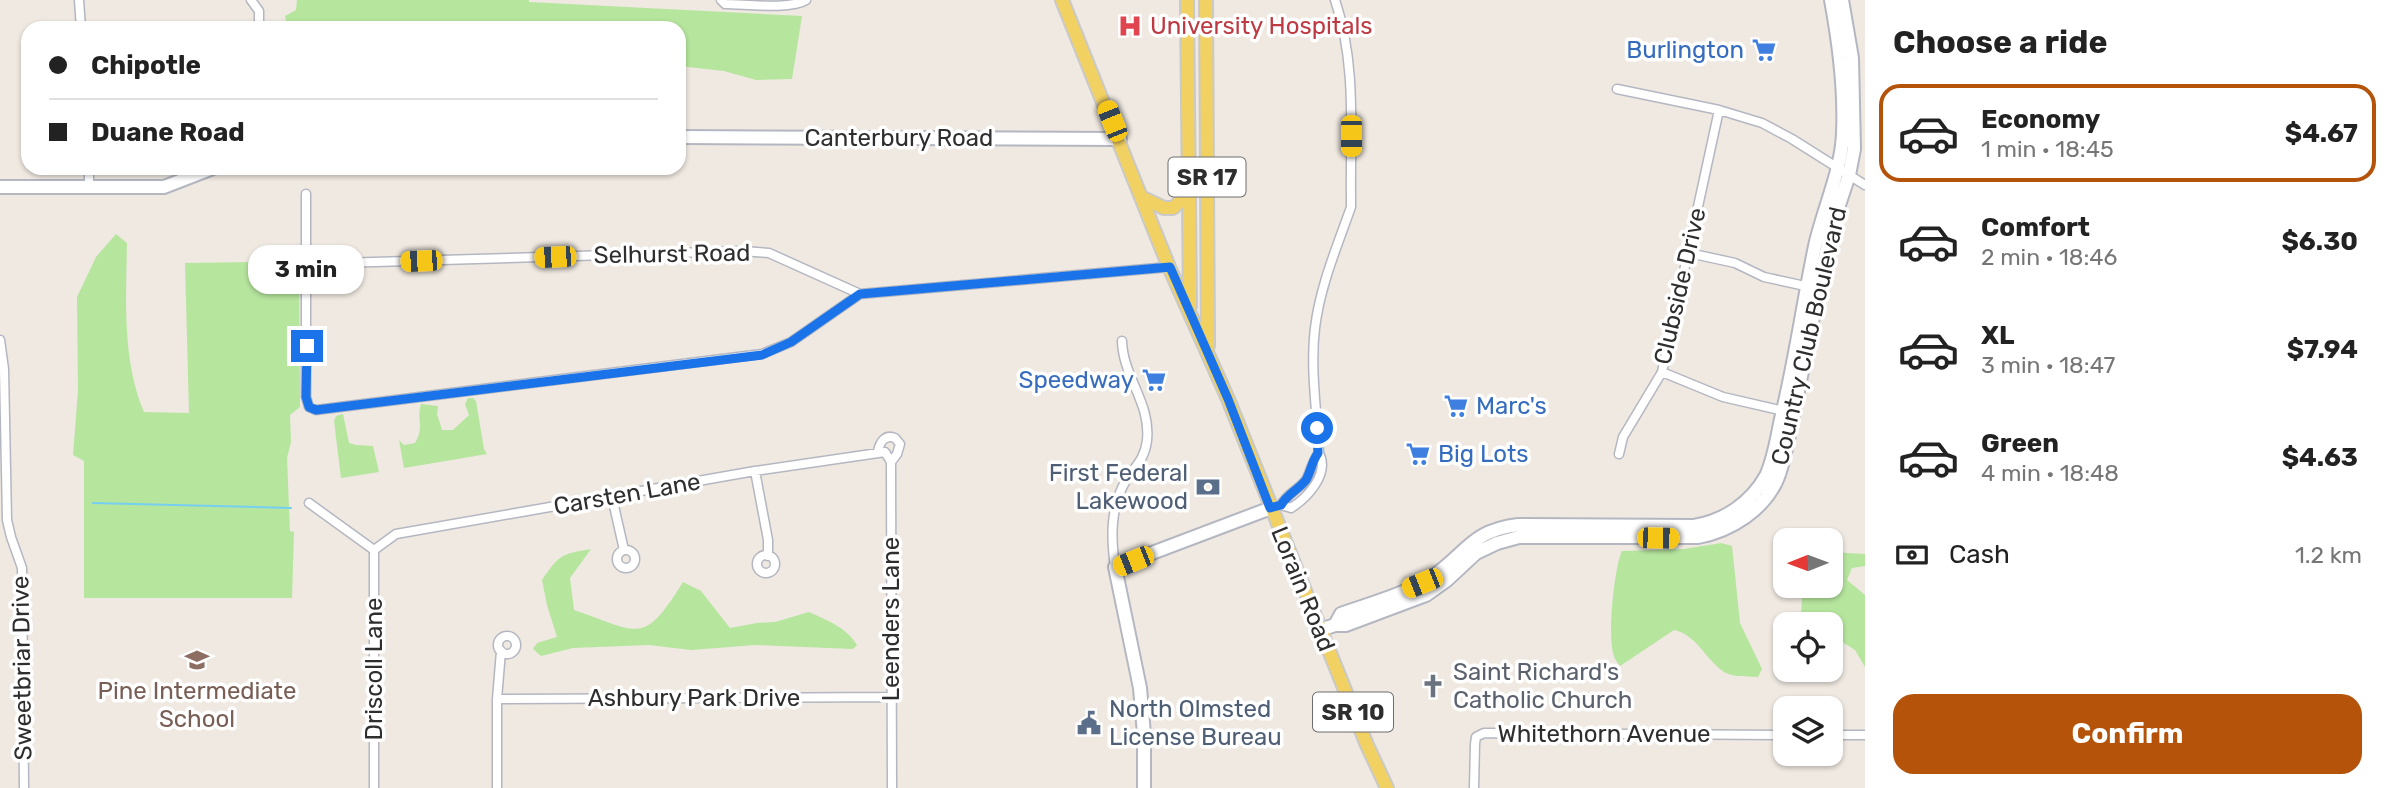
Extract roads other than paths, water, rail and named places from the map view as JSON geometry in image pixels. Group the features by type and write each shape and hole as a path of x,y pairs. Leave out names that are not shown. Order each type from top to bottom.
{"main road":[{"name":"Lorain Road","path":"1062,0 1170,267 1276,507 1320,630 1387,788"},
{"name":"SR 17","path":"1187,0 1190,313"},
{"name":"SR 17","path":"1206,0 1208,354"},
{"path":"1143,198 1164,208 1173,208 1189,193"}],"street":[{"path":"79,0 80,21"},
{"path":"251,0 258,11 259,21"},
{"path":"721,0 725,4 791,4 806,0"},
{"path":"1115,568 1276,507 1290,508 1311,491 1320,471 1322,459 1318,453 1314,384 1315,328 1321,296 1351,207 1349,61 1345,32 1335,0"},
{"name":"Country Club Boulevard","path":"1814,287 1815,248 1843,134 1840,57 1831,0"},
{"name":"Country Club Boulevard","path":"1320,630 1346,625 1426,595 1476,553 1508,539 1698,537 1724,530 1754,510 1777,479 1814,287 1849,175 1854,149 1853,71 1842,0"},
{"path":"1617,89 1719,110 1769,125 1865,185"},
{"name":"Clubside Drive","path":"1619,454 1623,437 1662,372 1719,110"},
{"name":"Canterbury Road","path":"686,137 1120,139"},
{"path":"89,175 89,186"},
{"path":"0,187 164,187 195,175"},
{"path":"306,194 306,397 309,407 316,410 762,355 791,342 860,294 1170,267"},
{"name":"Selhurst Road","path":"307,264 756,252 769,253 860,294"},
{"path":"1689,253 1735,263 1764,277 1814,287"},
{"name":"Sweetbriar Drive","path":"0,340 4,369 7,520 10,537 22,568 24,788"},
{"path":"1122,341 1122,358 1146,419 1147,443 1137,468 1126,480 1114,512 1112,536 1115,568 1139,677 1144,734 1144,788"},
{"path":"1662,372 1724,397 1789,412"},
{"name":"Leenders Lane","path":"882,451 882,441 885,438 895,438 900,444 891,462 892,788"},
{"path":"882,451 891,462"},
{"name":"Carsten Lane","path":"374,550 396,534 882,451"},
{"path":"755,471 768,540 768,556"},
{"path":"611,496 624,550"},
{"path":"309,503 374,550"},
{"name":"Driscoll Lane","path":"374,550 374,788"},
{"path":"497,788 501,651"},
{"name":"Ashbury Park Drive","path":"498,699 890,697"},
{"name":"Whitethorn Avenue","path":"1474,788 1476,737 1484,733 1773,735"},
{"path":"1843,735 1865,735"}],"waterway":[{"path":"93,503 291,508"}],"place":[{"name":"University Hospitals","path":"1130,26"},
{"name":"Burlington","path":"1764,50"},
{"name":"Speedway","path":"1154,380"},
{"name":"Marc's","path":"1456,406"},
{"name":"Big Lots","path":"1418,454"},
{"name":"First Federal Lakewood","path":"1208,487"},
{"name":"Pine Intermediate School","path":"197,660"},
{"name":"Saint Richard's Catholic Church","path":"1433,686"},
{"name":"North Olmsted License Bureau","path":"1089,723"}]}
